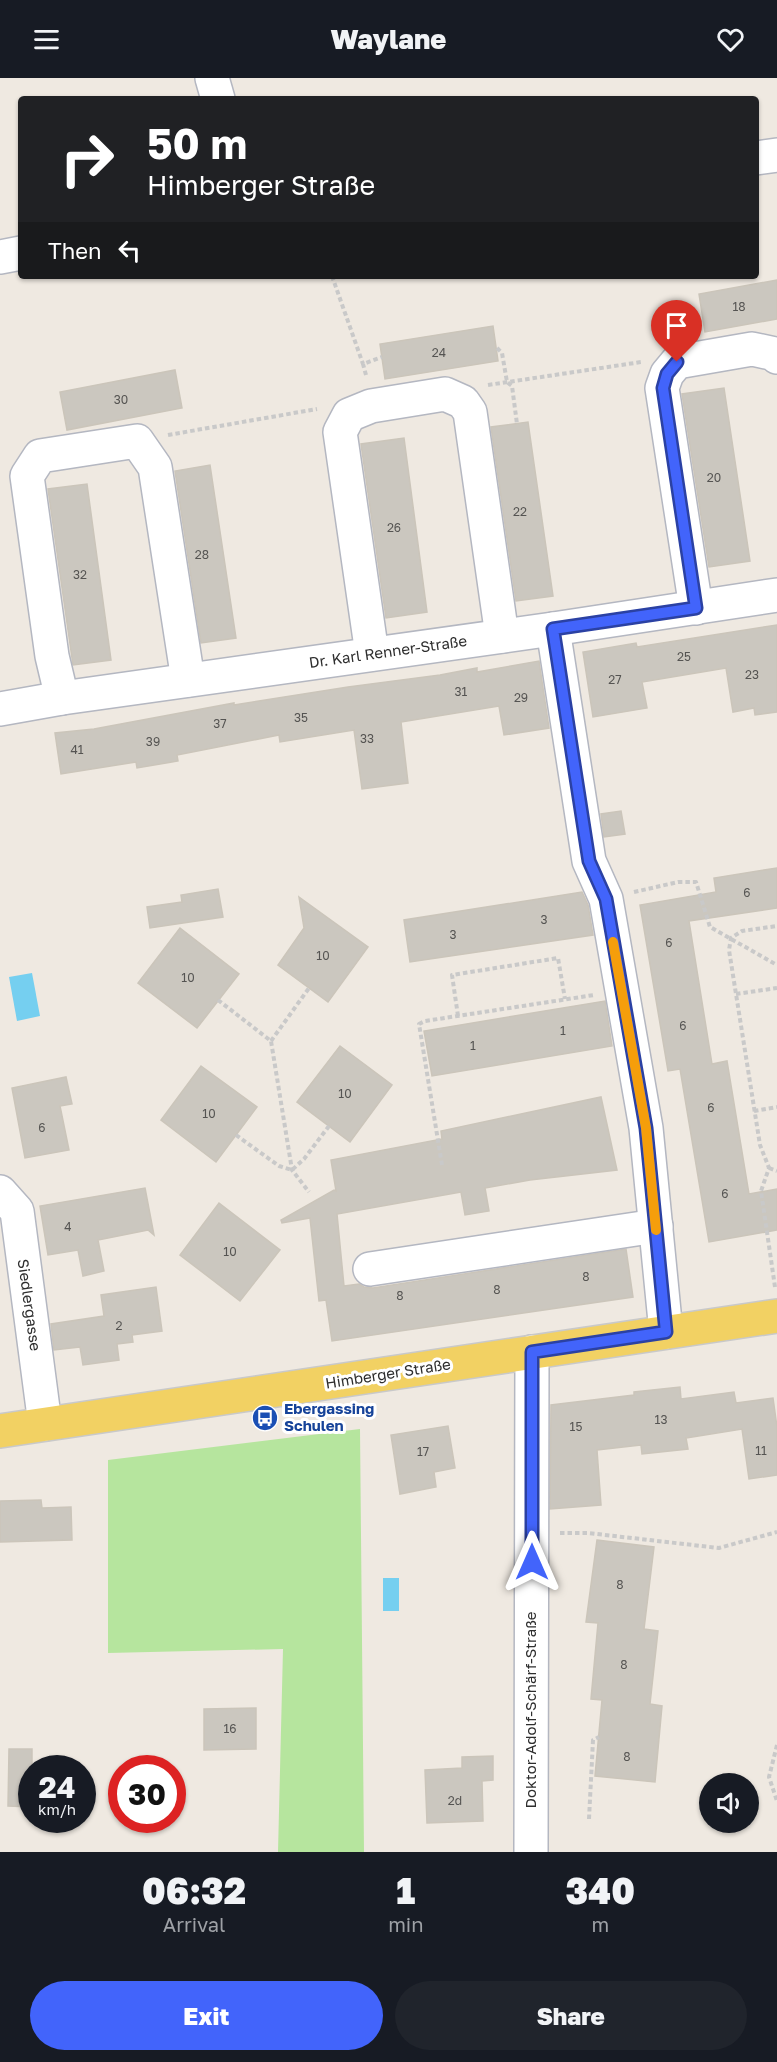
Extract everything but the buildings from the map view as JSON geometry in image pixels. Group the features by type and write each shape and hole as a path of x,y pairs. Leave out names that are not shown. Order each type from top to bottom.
{"main road":[{"name":"Himberger Straße","path":"0,1431 666,1332 776,1302"}],"street":[{"path":"213,78 217,96"},
{"path":"759,158 777,155"},
{"path":"0,257 18,254"},
{"path":"696,608 663,388 667,374 677,362 752,349 775,354 777,357"},
{"path":"372,654 340,432 349,415 371,406 446,394 463,402 470,412 502,636"},
{"path":"62,698 52,656 27,476 40,456 136,441 155,467 188,680"},
{"name":"Dr. Karl Renner-Straße","path":"0,709 62,698 777,596"},
{"path":"553,629 589,861 606,899 646,1128 666,1332"},
{"name":"Siedlergasse","path":"0,1192 17,1211 45,1424"},
{"path":"370,1269 656,1226"},
{"name":"Doktor-Adolf-Schärf-Straße","path":"531,1852 532,1352"}],"path":[{"path":"333,279 363,364"},
{"path":"497,348 502,353 507,382 512,386 517,424"},
{"path":"463,402 473,387 645,361 677,362"},
{"path":"136,441 324,408 333,408 349,415"},
{"path":"606,899 678,882 696,882 710,927 777,965"},
{"path":"776,1302 761,1191 769,1168 760,1145 729,950 732,938 742,931 777,926"},
{"path":"458,1016 452,975 558,958 565,999"},
{"path":"309,988 272,1041 292,1170 309,1192"},
{"path":"736,994 777,988"},
{"path":"441,1165 419,1024 425,1021 622,990"},
{"path":"218,1000 272,1041"},
{"path":"754,1111 777,1107"},
{"path":"292,1170 304,1159 329,1126"},
{"path":"236,1135 279,1166 292,1170"},
{"path":"769,1168 777,1171"},
{"path":"560,1545 560,1533 588,1533 719,1548 777,1532"},
{"path":"589,1819 593,1740 599,1737"},
{"path":"777,1745 769,1777 777,1802"}],"green space":[{"path":"360,1429 364,1852 278,1852 283,1649 108,1653 108,1460"}],"water":[{"path":"32,973 40,1016 17,1021 9,977"},
{"path":"383,1578 399,1578 399,1611 383,1611"}],"slow traffic":[{"path":"613,942 646,1128 656,1230"}],"place":[{"name":"Ebergassing Schulen","path":"265,1418"}],"route":[{"path":"532,1562 532,1352 666,1332 646,1128 606,899 589,861 553,629 696,608 663,388 667,374 677,362"}]}
